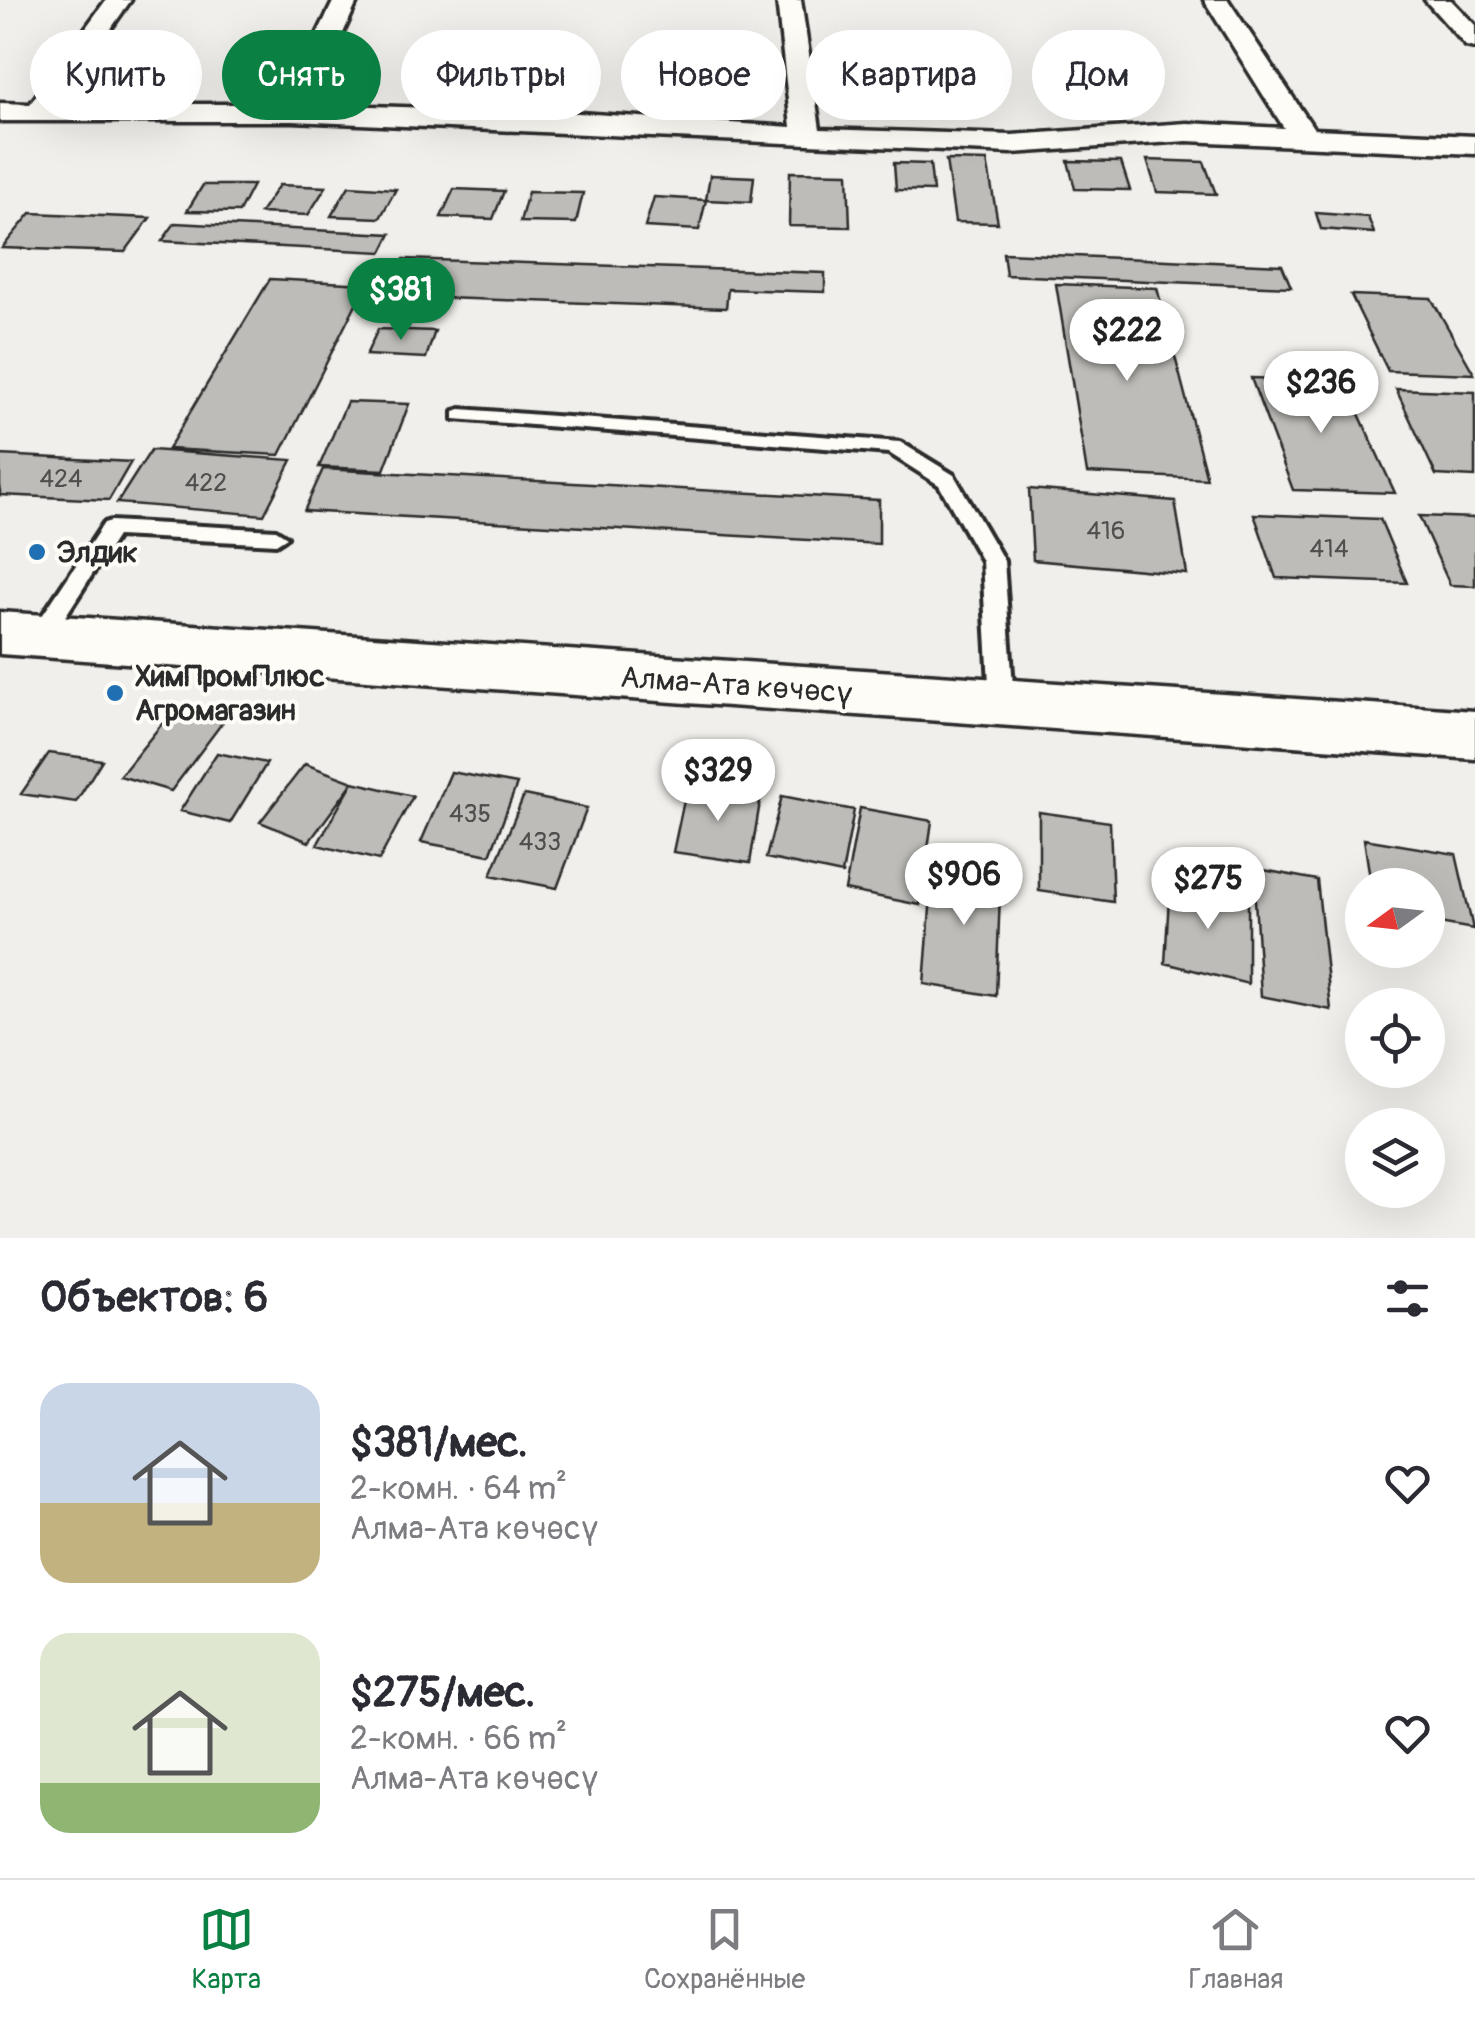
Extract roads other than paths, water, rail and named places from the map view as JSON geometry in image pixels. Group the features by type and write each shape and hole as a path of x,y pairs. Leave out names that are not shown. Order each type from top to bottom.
{"main road":[{"name":"Алма-Ата көчөсү","path":"20,635 201,652 1002,701 1475,735"}],"street":[{"path":"97,30 119,0"},
{"path":"332,30 346,0"},
{"path":"789,0 807,137"},
{"path":"1216,0 1305,137"},
{"path":"1437,0 1475,40"},
{"path":"0,112 30,113"},
{"path":"381,115 579,122 807,137 1052,144 1188,132 1475,145"}],"lane":[{"path":"461,416 892,447 947,480 993,561 1002,701"},
{"path":"20,635 111,528 276,538"}],"place":[{"name":"Элдик","path":"37,552"},
{"name":"ХимПромПлюс Агромагазин","path":"115,693"}]}
